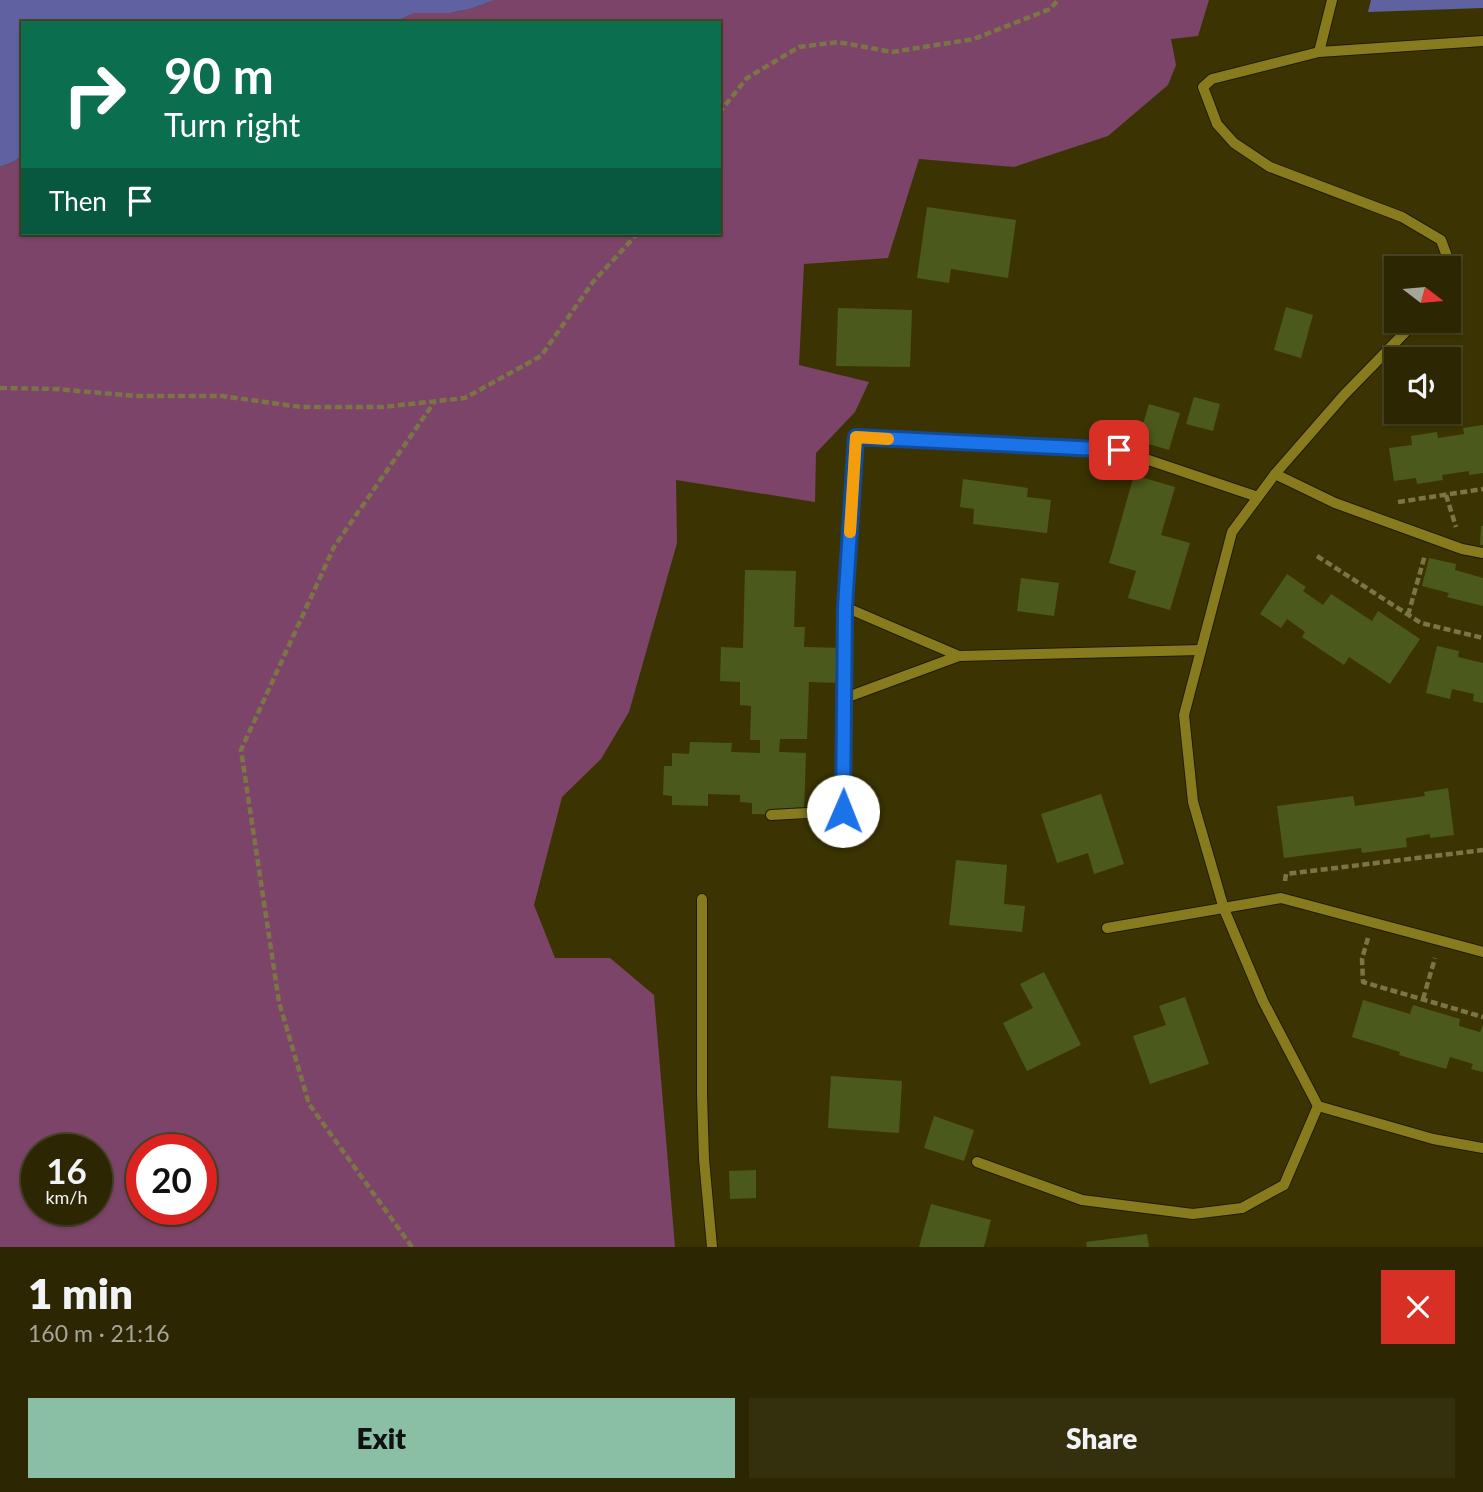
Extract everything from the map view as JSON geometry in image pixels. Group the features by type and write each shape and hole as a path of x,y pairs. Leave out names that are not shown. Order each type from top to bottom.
{"lane":[{"path":"1319,52 1332,0"},
{"path":"1447,256 1441,240 1402,216 1270,167 1234,144 1217,124 1203,87 1212,79 1319,52 1483,41"},
{"path":"1405,333 1275,474 1232,532 1184,715 1193,802 1224,909 1263,1001 1318,1106 1433,1139 1483,1148"},
{"path":"771,815 843,811 845,607 856,437 1119,450 1258,497"},
{"path":"1275,474 1335,503 1462,549 1483,553"},
{"path":"845,607 959,656"},
{"path":"845,698 959,656 1201,650"},
{"path":"1107,928 1281,898 1483,952"},
{"path":"702,899 702,1096 704,1159 712,1247"},
{"path":"977,1162 1082,1200 1193,1214 1242,1208 1284,1185 1318,1106"}],"path":[{"path":"721,110 747,78 799,47 838,42 892,52 974,39 1050,9 1058,0"},
{"path":"0,388 56,389 136,396 222,396 301,407 382,407 465,398 541,356 593,282 636,235"},
{"path":"412,1247 309,1104 279,1002 241,750 334,547 435,401"},
{"path":"1398,502 1483,489"},
{"path":"1446,495 1462,549"},
{"path":"1408,615 1430,537"},
{"path":"1317,556 1421,623 1483,638"},
{"path":"1281,898 1286,874 1483,850"},
{"path":"1373,923 1362,959 1363,982 1483,1017"},
{"path":"1423,999 1440,940"}],"shaded area":[{"path":"495,0 1209,0 1198,36 1171,39 1176,65 1168,85 1108,136 1014,167 919,159 888,258 804,264 799,365 869,382 855,412 816,453 815,502 676,480 677,543 629,712 601,759 562,797 534,905 555,958 610,958 654,995 675,1247 0,1247 0,167 21,156 21,235 721,235 721,21 396,21 415,13 450,13"}],"water":[{"path":"0,0 495,0 450,13 415,13 396,21 21,21 21,156 0,167"},
{"path":"1371,0 1483,0 1483,8 1368,12"}],"building":[{"path":"927,207 1016,220 1008,278 951,269 949,283 917,278"},
{"path":"1286,307 1313,315 1301,358 1274,350"},
{"path":"838,308 912,310 910,367 836,366"},
{"path":"1194,397 1220,404 1213,431 1186,424"},
{"path":"1149,404 1180,413 1169,450 1138,441"},
{"path":"1483,425 1483,473 1469,475 1469,471 1442,475 1443,480 1417,484 1416,478 1394,481 1389,448 1412,445 1411,436 1437,432 1438,438 1464,434 1463,428"},
{"path":"1134,475 1175,487 1161,535 1190,543 1170,610 1128,598 1136,571 1109,563"},
{"path":"963,479 1028,488 1027,497 1051,500 1047,533 973,524 974,509 960,507"},
{"path":"1483,526 1483,545 1480,545"},
{"path":"1429,558 1456,564 1455,570 1483,578 1483,606 1447,597 1449,593 1422,586"},
{"path":"745,570 796,571 794,627 805,627 804,647 844,648 843,683 809,682 807,739 780,739 779,752 806,753 804,815 752,814 752,803 740,802 740,795 708,794 708,806 672,805 672,796 663,795 664,766 672,766 672,753 689,754 690,742 732,743 731,752 760,753 760,740 750,740 751,706 740,705 740,682 720,681 721,647 743,648"},
{"path":"1287,574 1306,587 1303,591 1323,605 1331,594 1372,621 1378,611 1420,639 1390,684 1349,657 1344,665 1302,637 1305,632 1287,619 1281,628 1260,614"},
{"path":"1021,578 1059,583 1054,616 1017,611"},
{"path":"1437,646 1459,651 1458,657 1483,663 1483,703 1473,701 1474,694 1452,689 1450,699 1426,693"},
{"path":"1448,788 1454,835 1430,838 1430,834 1406,838 1407,847 1362,853 1361,848 1284,858 1277,806 1353,796 1355,806 1425,796 1424,792"},
{"path":"1101,794 1124,864 1094,874 1088,853 1057,863 1041,814"},
{"path":"956,860 1007,865 1004,904 1025,906 1022,932 949,925"},
{"path":"1044,972 1081,1045 1027,1071 1003,1023 1033,1008 1020,984"},
{"path":"1185,997 1209,1064 1150,1084 1133,1036 1166,1025 1159,1006"},
{"path":"1363,1000 1410,1014 1413,1005 1460,1019 1459,1026 1480,1032 1483,1025 1483,1072 1471,1069 1473,1064 1450,1057 1446,1069 1352,1037"},
{"path":"831,1076 902,1081 899,1133 828,1128"},
{"path":"934,1116 974,1130 964,1161 924,1148"},
{"path":"756,1170 756,1198 730,1199 729,1171"},
{"path":"931,1204 991,1220 984,1247 919,1247"},
{"path":"1147,1234 1149,1247 1087,1247 1086,1242"}],"slow traffic":[{"path":"850,532 856,437 888,439"}],"route":[{"path":"843,811 845,607 856,437 1119,450"}]}
